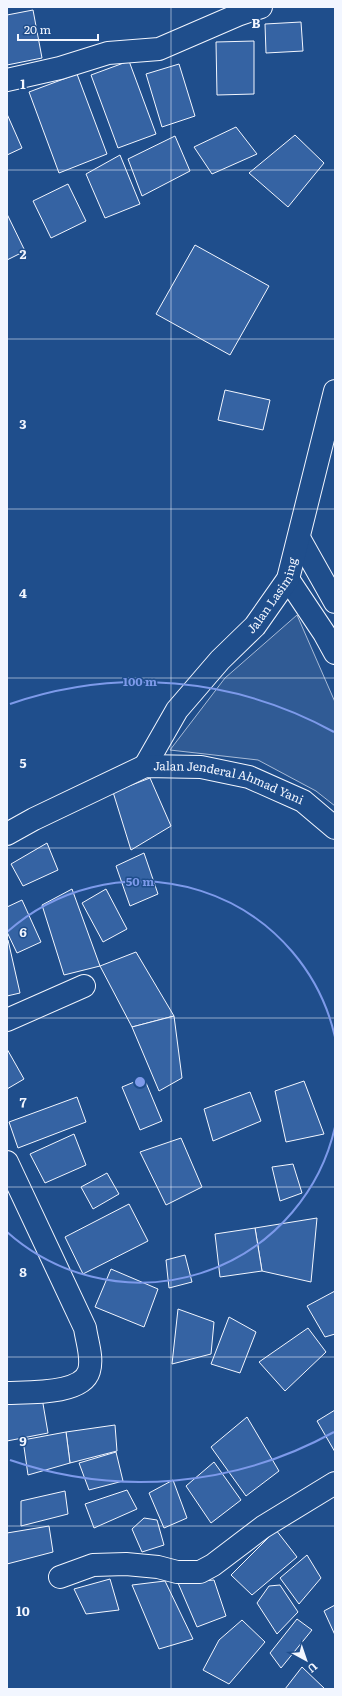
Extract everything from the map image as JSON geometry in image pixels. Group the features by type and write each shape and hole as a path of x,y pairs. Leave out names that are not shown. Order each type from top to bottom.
{"main road":[{"path":"7,80 60,68 108,53 159,49 240,14 261,7"},
{"name":"Jalan Lasiming","path":"145,766 177,710 220,660 255,626 288,579 335,391"},
{"path":"299,538 335,602"},
{"path":"288,579 324,633 335,654"},
{"name":"Jalan Jenderal Ahmad Yani","path":"7,834 34,819 145,766 201,767 249,777 303,801 335,828"},
{"path":"7,1020 84,986"},
{"path":"7,1162 85,1328 90,1356 89,1371 78,1384 64,1389 7,1393"},
{"path":"60,1577 93,1565 126,1564 158,1567 177,1572 200,1572 213,1565 263,1527 335,1483"}],"shaded area":[{"path":"297,615 335,702 335,806 316,791 258,760 170,750 225,678"}],"building":[{"path":"33,10 42,58 7,65 7,15"},
{"path":"301,22 303,51 266,53 265,24"},
{"path":"254,41 254,94 217,95 216,42"},
{"path":"129,61 156,134 118,148 91,75"},
{"path":"179,64 195,116 162,127 146,74"},
{"path":"77,74 107,154 59,173 29,92"},
{"path":"7,114 22,148 7,155"},
{"path":"236,127 257,154 212,174 194,147"},
{"path":"295,135 324,163 288,207 249,173"},
{"path":"175,136 190,171 142,196 128,159"},
{"path":"120,155 140,204 105,218 86,174"},
{"path":"68,184 86,221 51,238 33,201"},
{"path":"7,214 25,251 7,260"},
{"path":"195,245 269,286 230,355 156,314"},
{"path":"225,390 270,400 263,430 218,420"},
{"path":"150,778 171,826 131,850 113,792"},
{"path":"47,843 58,870 23,886 11,864"},
{"path":"144,853 158,894 130,906 116,866"},
{"path":"72,889 100,966 64,975 42,905"},
{"path":"106,889 127,929 103,942 82,903"},
{"path":"22,900 41,942 17,953 7,932 7,907"},
{"path":"8,940 20,993 7,996 7,941"},
{"path":"136,952 174,1016 132,1027 100,966"},
{"path":"174,1016 182,1078 159,1091 132,1027"},
{"path":"7,1049 24,1079 7,1089"},
{"path":"144,1078 162,1121 140,1130 122,1087"},
{"path":"304,1081 324,1134 286,1142 275,1091"},
{"path":"250,1092 261,1121 213,1141 204,1109"},
{"path":"77,1097 86,1122 18,1148 9,1122"},
{"path":"74,1134 86,1165 45,1183 30,1154"},
{"path":"181,1138 202,1187 166,1205 140,1152"},
{"path":"293,1164 302,1193 280,1201 272,1167"},
{"path":"107,1173 119,1194 93,1209 81,1187"},
{"path":"129,1204 148,1241 83,1274 65,1237"},
{"path":"317,1218 311,1282 262,1271 255,1228"},
{"path":"255,1228 262,1271 220,1277 215,1234"},
{"path":"185,1255 192,1282 169,1288 166,1260"},
{"path":"111,1269 158,1289 144,1327 95,1307"},
{"path":"335,1291 335,1334 325,1337 307,1306"},
{"path":"178,1309 214,1322 211,1354 172,1364"},
{"path":"229,1317 256,1332 240,1373 211,1364"},
{"path":"308,1328 326,1352 285,1391 259,1362"},
{"path":"41,1392 48,1433 7,1441 7,1395"},
{"path":"335,1410 335,1452 317,1421"},
{"path":"247,1417 279,1471 246,1496 211,1447"},
{"path":"115,1425 117,1451 70,1463 66,1432"},
{"path":"66,1432 70,1463 28,1475 23,1440"},
{"path":"116,1452 123,1481 89,1490 79,1463"},
{"path":"214,1462 241,1500 211,1523 186,1486"},
{"path":"173,1480 187,1518 164,1528 149,1493"},
{"path":"127,1490 137,1509 94,1528 85,1504"},
{"path":"65,1491 68,1514 21,1526 21,1501"},
{"path":"144,1518 157,1520 164,1545 142,1552 132,1529"},
{"path":"49,1526 53,1552 7,1564 7,1533"},
{"path":"276,1530 297,1557 252,1595 231,1575"},
{"path":"307,1555 321,1578 299,1604 280,1578"},
{"path":"110,1579 119,1610 86,1614 74,1589"},
{"path":"214,1580 226,1616 197,1627 178,1583"},
{"path":"165,1581 193,1639 159,1649 132,1585"},
{"path":"280,1585 298,1612 277,1634 257,1603 269,1586"},
{"path":"335,1605 335,1635 324,1611"},
{"path":"297,1619 312,1630 281,1668 270,1653"},
{"path":"242,1620 265,1642 229,1684 203,1670 219,1640"},
{"path":"302,1667 325,1689 285,1689"}]}
